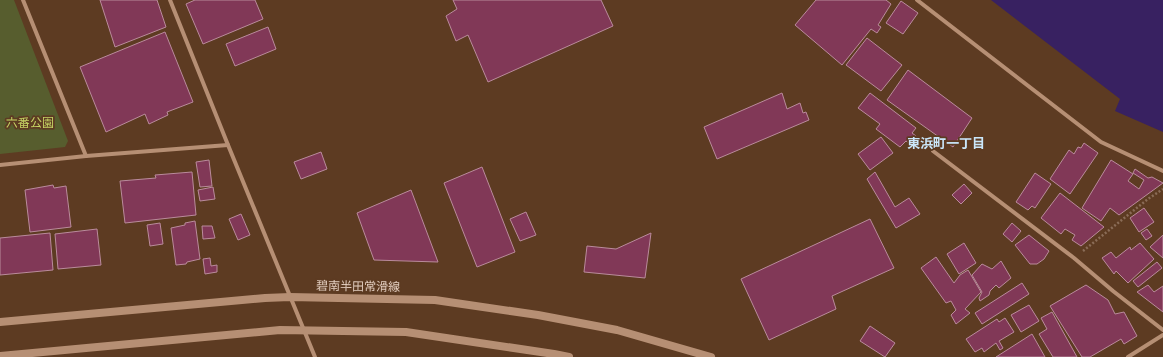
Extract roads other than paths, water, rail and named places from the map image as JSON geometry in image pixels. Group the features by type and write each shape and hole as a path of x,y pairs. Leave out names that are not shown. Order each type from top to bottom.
{"main road":[{"name":"碧南半田常滑線","path":"0,322 266,298 290,297 435,300 538,315 617,330 711,357"},
{"path":"0,356 280,330 304,330 406,332 569,357"}],"street":[{"path":"23,0 86,156"},
{"path":"170,0 315,357"},
{"path":"917,0 1101,142 1163,171"},
{"path":"0,165 86,156 228,145"},
{"path":"933,151 1074,258 1163,330"},
{"path":"1128,357 1163,335"}],"district":[{"name":"東浜町一丁目","path":"946,143"}],"park label":[{"name":"六番公園","path":"30,122"}]}
